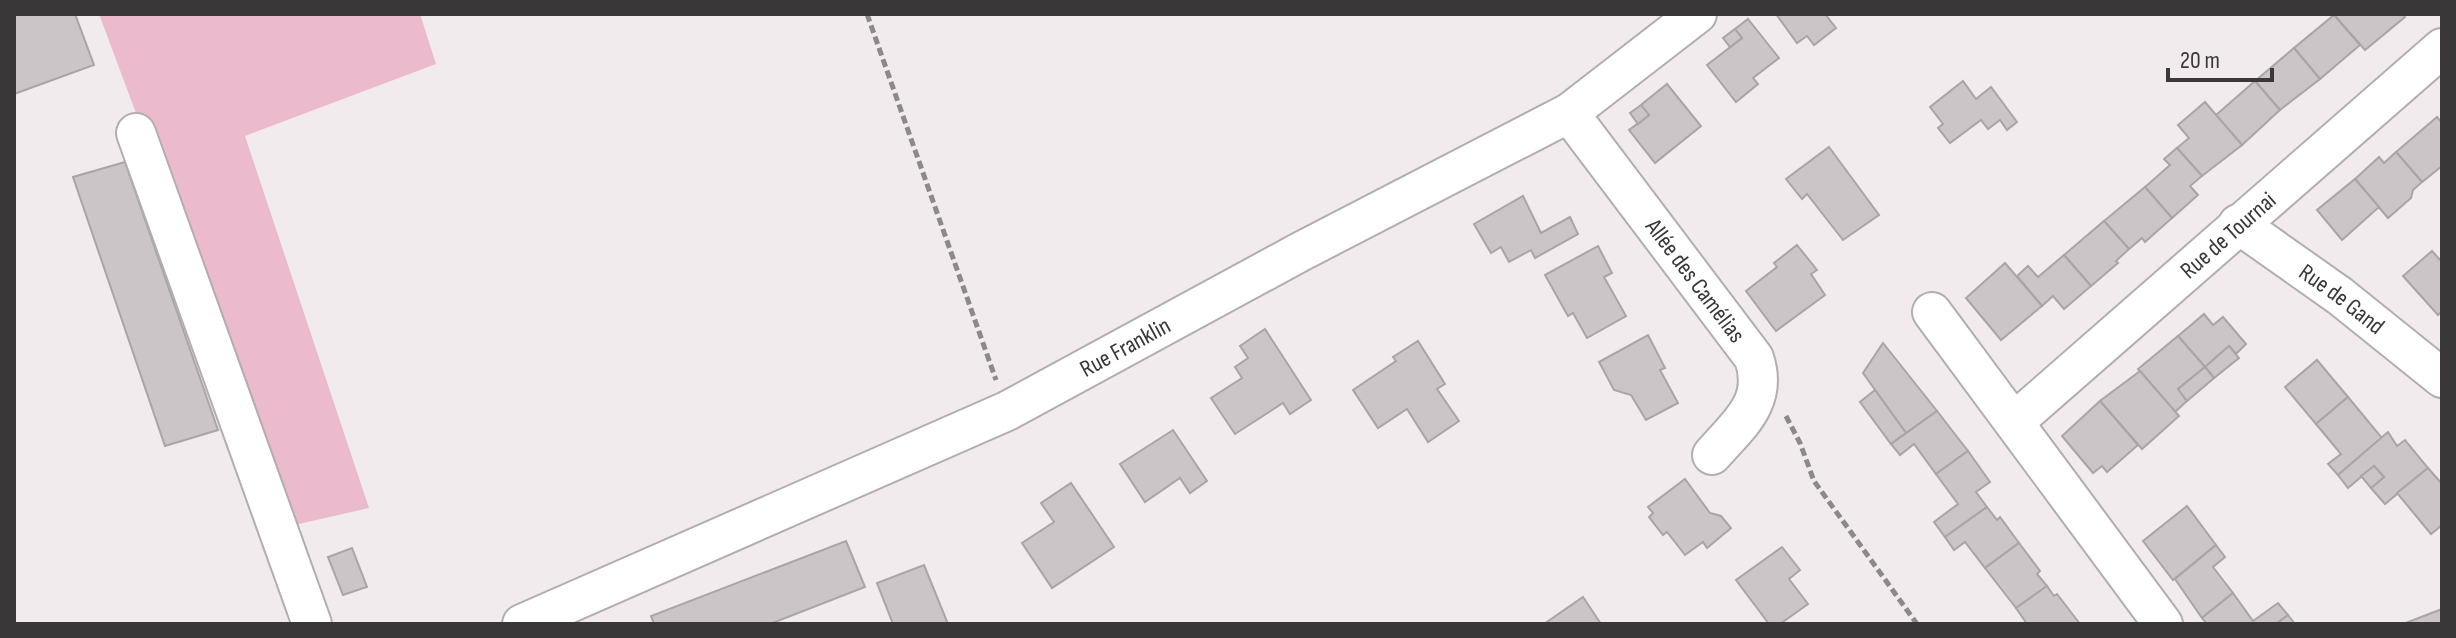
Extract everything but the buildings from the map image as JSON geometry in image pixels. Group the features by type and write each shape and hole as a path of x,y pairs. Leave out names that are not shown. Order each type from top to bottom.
{"street":[{"name":"Rue Franklin","path":"522,624 1007,411 1286,260 1569,113 1697,14"},
{"name":"Rue de Tournai","path":"2014,422 2442,48"},
{"name":"Allée des Camélias","path":"1569,113 1754,358 1759,378 1756,401 1712,455"},
{"path":"136,133 312,624"},
{"name":"Rue de Gand","path":"2238,224 2340,296 2442,378"},
{"path":"1932,312 2163,624"}],"path":[{"path":"867,14 1007,411"},
{"path":"1781,407 1800,443 1814,481 1917,624"}],"shaded area":[{"path":"99,14 420,14 436,64 245,136 369,508 290,526"}]}
